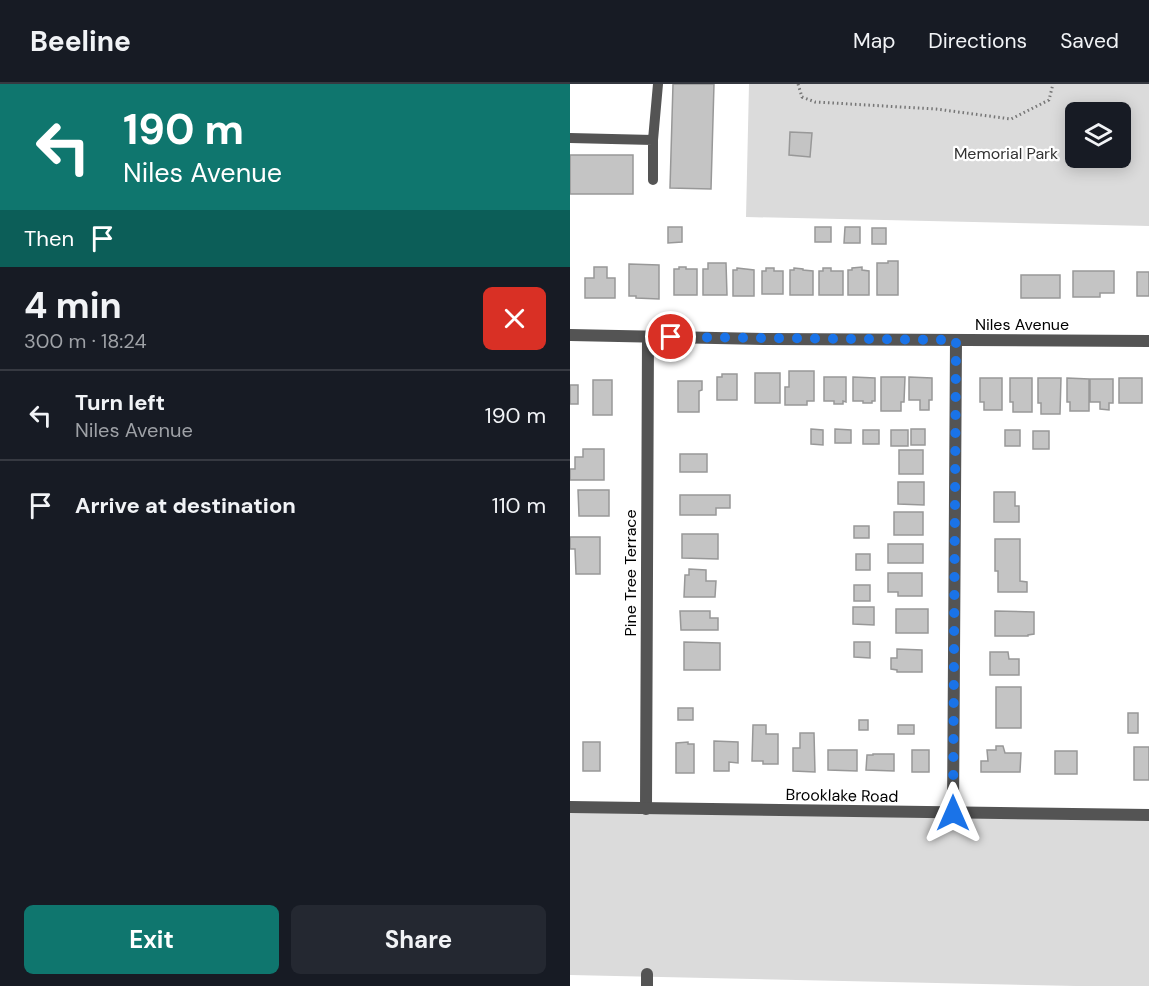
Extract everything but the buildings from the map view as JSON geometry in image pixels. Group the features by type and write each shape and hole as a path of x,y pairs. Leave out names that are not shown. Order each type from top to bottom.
{"street":[{"name":"Niles Avenue","path":"570,335 1149,341"},
{"name":"Pine Tree Terrace","path":"646,809 648,337"},
{"path":"953,813 956,340"},
{"name":"Brooklake Road","path":"570,807 1149,815"}],"lane":[{"path":"653,180 653,140 658,84"},
{"path":"570,138 653,140"}],"path":[{"path":"798,84 802,97 815,102 936,109 1011,119 1049,100 1053,84"}],"green space":[{"name":"Memorial Park","path":"749,84 1149,84 1149,226 746,217"},
{"path":"570,812 1149,821 1149,986 570,975"}],"route":[{"path":"671,337 956,340 953,813"}]}
